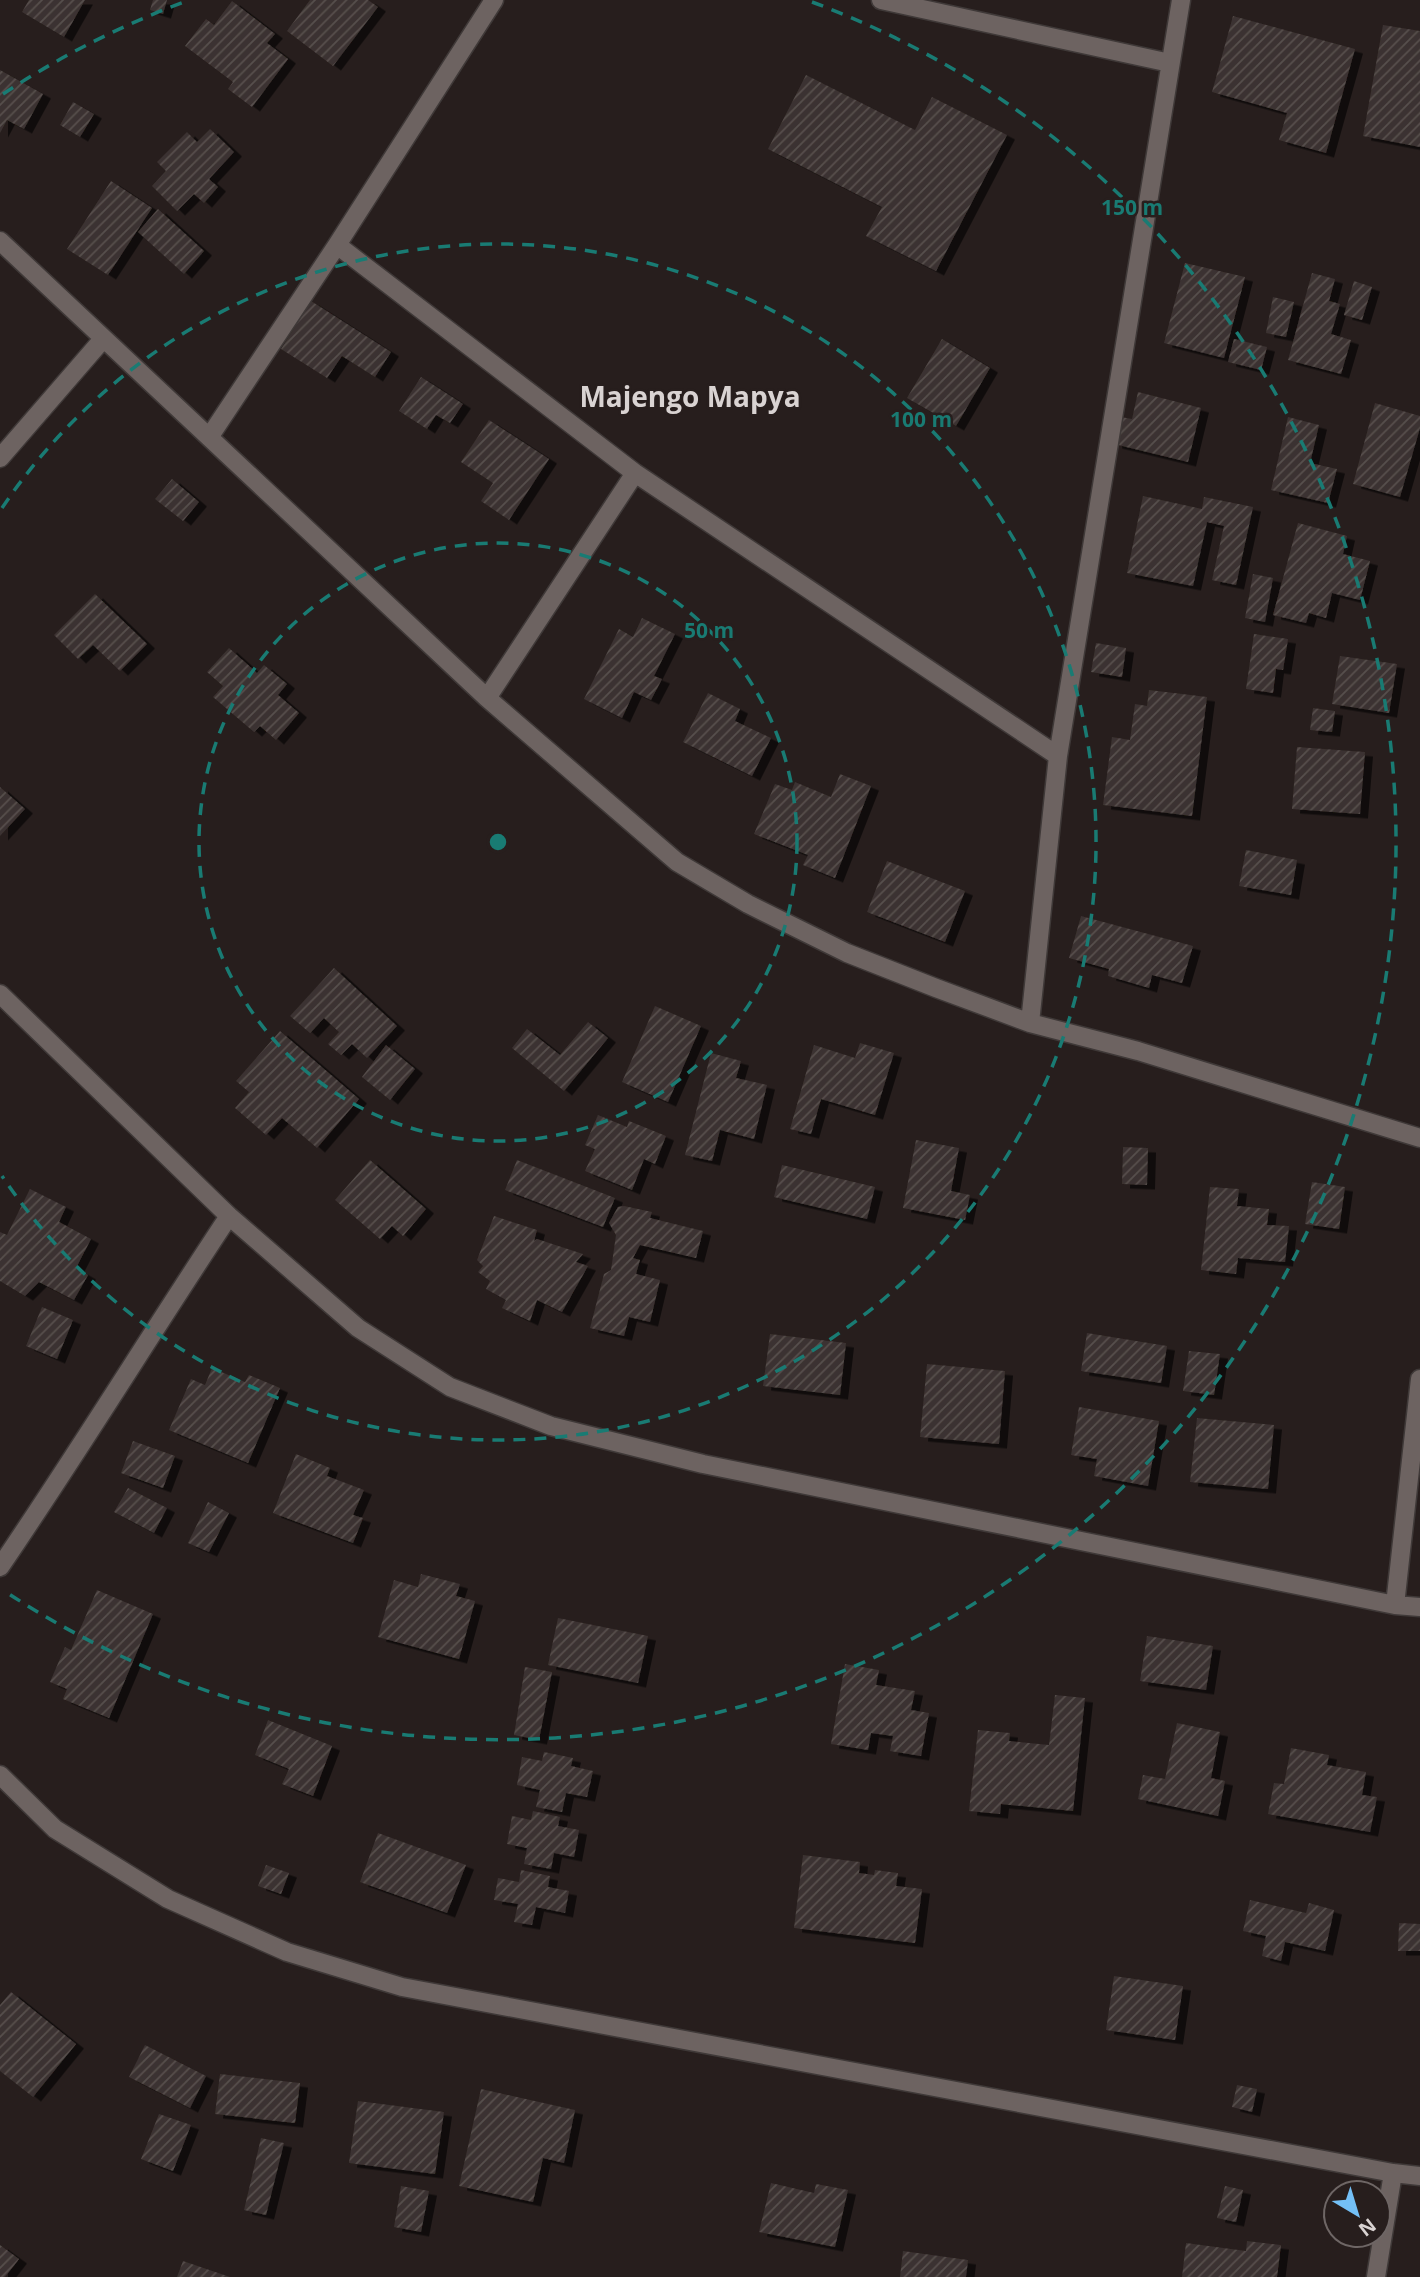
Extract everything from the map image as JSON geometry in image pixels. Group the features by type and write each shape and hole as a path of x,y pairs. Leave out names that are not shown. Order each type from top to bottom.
{"street":[{"path":"210,436 337,245 494,0"},
{"path":"881,0 1170,63"},
{"path":"1030,1023 1058,757 1181,0"},
{"path":"0,241 487,698 677,862 748,904 847,953 1030,1023 1138,1051 1420,1138"},
{"path":"337,245 635,473 1058,757"},
{"path":"0,458 103,339"},
{"path":"487,698 635,473"},
{"path":"0,994 229,1216 358,1328 450,1387 551,1426 703,1464 1395,1605 1420,1607"},
{"path":"0,1567 229,1216"},
{"path":"1395,1605 1420,1379"},
{"path":"0,1775 55,1829 168,1899 287,1951 402,1987 1420,2176"},
{"path":"1376,2277 1393,2173"}],"building":[{"path":"29,0 85,0 64,37 22,12"},
{"path":"153,0 167,0 163,14 150,10"},
{"path":"310,0 368,0 378,7 333,66 287,31"},
{"path":"232,1 275,34 267,43 288,59 252,107 228,89 233,82 185,46 206,19 214,25"},
{"path":"1233,16 1355,49 1326,153 1279,140 1287,113 1212,92"},
{"path":"1383,25 1420,31 1420,147 1363,136"},
{"path":"0,70 43,94 24,129 7,120 0,133"},
{"path":"806,75 915,130 932,97 1007,135 936,271 866,236 882,207 768,149"},
{"path":"73,102 94,114 80,137 60,125"},
{"path":"210,129 234,152 209,179 218,187 204,203 194,194 177,211 152,186 166,171 157,162 187,132 197,142"},
{"path":"111,181 152,208 108,275 67,249"},
{"path":"158,209 204,251 184,274 138,232"},
{"path":"1185,263 1245,277 1224,358 1164,343"},
{"path":"1312,273 1335,279 1329,301 1340,304 1331,334 1351,340 1341,374 1288,360"},
{"path":"1354,281 1372,287 1362,320 1344,315"},
{"path":"1273,297 1294,302 1286,337 1266,333"},
{"path":"311,301 391,352 375,377 342,356 327,378 281,349"},
{"path":"942,339 990,368 956,426 907,398"},
{"path":"1234,339 1267,347 1261,370 1228,362"},
{"path":"421,377 463,404 450,423 436,415 427,429 399,411"},
{"path":"1138,392 1201,408 1188,462 1114,444 1121,417 1132,419"},
{"path":"1375,403 1420,416 1420,428 1400,497 1353,484"},
{"path":"1288,417 1319,425 1310,463 1337,469 1328,503 1271,490"},
{"path":"489,420 549,459 509,520 481,501 493,483 461,462"},
{"path":"172,479 199,502 183,521 155,499"},
{"path":"1143,496 1202,509 1204,497 1253,507 1236,585 1212,580 1224,526 1207,522 1193,586 1127,573"},
{"path":"1298,523 1347,536 1343,554 1370,561 1360,600 1332,593 1326,618 1309,613 1306,623 1273,615"},
{"path":"1253,574 1273,578 1265,622 1245,618"},
{"path":"95,594 147,644 120,671 93,645 78,659 54,635"},
{"path":"642,618 675,634 654,676 662,679 651,700 634,692 622,718 584,699 619,629 633,637"},
{"path":"1254,634 1288,639 1283,670 1276,669 1273,693 1246,689"},
{"path":"1096,643 1126,648 1122,677 1091,672"},
{"path":"229,648 257,673 264,665 287,684 278,695 299,713 276,740 260,726 254,732 213,697 223,686 207,672"},
{"path":"1340,656 1397,664 1389,713 1332,704"},
{"path":"1149,690 1207,697 1192,816 1103,805 1112,737 1130,740 1135,704 1147,706"},
{"path":"708,693 740,709 735,721 771,738 752,776 683,742"},
{"path":"1313,708 1335,711 1332,732 1310,730"},
{"path":"1297,747 1365,752 1360,814 1292,809"},
{"path":"840,774 871,786 835,878 803,865 808,855 754,834 775,784 792,790 795,782 831,797"},
{"path":"0,787 25,809 0,836"},
{"path":"1246,850 1297,860 1291,895 1239,886"},
{"path":"887,861 965,891 945,942 867,912"},
{"path":"1081,916 1193,946 1182,983 1152,975 1149,988 1108,976 1109,969 1069,958"},
{"path":"334,968 397,1026 367,1058 352,1044 341,1055 328,1044 339,1032 324,1018 310,1033 290,1016"},
{"path":"655,1006 701,1026 668,1102 622,1082"},
{"path":"588,1022 608,1038 564,1091 512,1048 527,1029 560,1055"},
{"path":"280,1031 359,1099 317,1148 282,1118 266,1135 235,1108 249,1092 236,1081"},
{"path":"860,1043 894,1053 875,1115 821,1099 811,1134 790,1129 814,1045 855,1058"},
{"path":"386,1045 415,1069 390,1100 362,1077"},
{"path":"711,1053 741,1061 736,1078 767,1085 754,1139 720,1130 712,1161 685,1155"},
{"path":"598,1115 627,1127 629,1121 666,1136 655,1164 644,1159 632,1190 585,1171 595,1149 585,1145"},
{"path":"916,1140 959,1148 951,1191 970,1195 965,1220 903,1208"},
{"path":"1123,1147 1148,1148 1147,1185 1122,1184"},
{"path":"370,1160 426,1209 403,1236 392,1226 380,1239 335,1200"},
{"path":"517,1160 615,1198 603,1227 505,1190"},
{"path":"782,1165 875,1187 867,1219 774,1197"},
{"path":"1312,1182 1345,1187 1339,1229 1305,1224"},
{"path":"1210,1187 1239,1189 1237,1206 1269,1209 1267,1225 1289,1226 1285,1262 1238,1258 1236,1274 1201,1270"},
{"path":"30,1189 66,1207 59,1222 91,1239 76,1268 88,1275 74,1300 39,1282 25,1296 0,1281 0,1232 7,1235"},
{"path":"618,1207 652,1212 650,1218 703,1231 696,1258 640,1245 633,1258 640,1260 636,1274 660,1280 650,1322 629,1317 624,1336 590,1328 604,1274 611,1270 616,1235 609,1223"},
{"path":"494,1216 537,1230 534,1241 537,1239 583,1254 576,1262 588,1266 562,1312 537,1300 530,1321 502,1308 506,1300 486,1289 490,1281 478,1272 483,1266 477,1260"},
{"path":"42,1307 73,1320 57,1359 26,1346"},
{"path":"1087,1333 1167,1346 1161,1383 1081,1371"},
{"path":"770,1334 846,1343 840,1395 763,1386"},
{"path":"1189,1351 1220,1354 1214,1395 1183,1391"},
{"path":"927,1364 1005,1371 999,1444 920,1437"},
{"path":"212,1368 245,1382 249,1375 280,1388 248,1463 169,1430 191,1379 205,1385"},
{"path":"1079,1407 1159,1421 1148,1486 1094,1476 1097,1459 1071,1455"},
{"path":"1197,1418 1274,1425 1268,1489 1190,1482"},
{"path":"133,1441 175,1456 163,1488 121,1473"},
{"path":"296,1454 330,1468 327,1476 364,1490 353,1515 363,1518 353,1543 273,1513"},
{"path":"128,1488 167,1508 154,1533 114,1512"},
{"path":"208,1502 229,1513 209,1552 188,1543"},
{"path":"421,1574 460,1584 456,1596 475,1601 459,1659 378,1637 394,1580 418,1587"},
{"path":"97,1590 153,1614 109,1718 63,1699 67,1689 50,1682 65,1647 71,1650"},
{"path":"558,1618 648,1636 638,1683 548,1665"},
{"path":"1147,1636 1213,1646 1206,1690 1140,1681"},
{"path":"845,1664 879,1670 876,1685 915,1691 911,1710 929,1713 921,1756 890,1751 893,1736 871,1733 868,1750 831,1744"},
{"path":"525,1667 552,1672 539,1740 514,1735"},
{"path":"1055,1695 1085,1698 1073,1811 1001,1804 1000,1814 969,1811 978,1730 1010,1733 1009,1741 1049,1745"},
{"path":"268,1720 332,1746 313,1796 282,1784 289,1769 255,1755"},
{"path":"1177,1723 1220,1732 1211,1778 1225,1781 1218,1816 1138,1799 1143,1775 1165,1779"},
{"path":"1291,1748 1329,1755 1327,1765 1366,1772 1362,1795 1377,1797 1370,1832 1268,1814 1274,1783 1284,1784"},
{"path":"544,1752 573,1758 571,1766 593,1771 587,1797 566,1793 562,1812 536,1807 540,1790 517,1785 522,1757 542,1761"},
{"path":"533,1811 560,1817 558,1826 579,1830 574,1857 554,1853 551,1869 524,1864 527,1848 507,1844 512,1816 531,1820"},
{"path":"378,1833 466,1865 447,1913 360,1882"},
{"path":"803,1855 860,1862 859,1873 874,1875 875,1870 898,1873 896,1886 922,1889 915,1943 794,1928"},
{"path":"266,1865 289,1873 281,1894 258,1886"},
{"path":"521,1870 550,1876 548,1887 569,1891 565,1913 536,1907 532,1925 514,1922 518,1904 494,1900 498,1878 519,1882"},
{"path":"1250,1900 1306,1913 1309,1903 1334,1910 1325,1951 1285,1942 1281,1961 1262,1956 1266,1936 1243,1931"},
{"path":"1399,1923 1420,1924 1420,1951 1398,1951"},
{"path":"1114,1976 1183,1986 1175,2040 1106,2030"},
{"path":"11,1992 76,2044 33,2097 0,2071 0,2005"},
{"path":"145,2045 206,2076 190,2108 129,2077"},
{"path":"220,2074 300,2083 295,2123 215,2114"},
{"path":"1237,2085 1257,2089 1252,2112 1232,2107"},
{"path":"481,2089 575,2110 564,2163 543,2158 533,2202 459,2186"},
{"path":"358,2101 444,2112 435,2174 349,2163"},
{"path":"159,2114 191,2125 173,2171 141,2159"},
{"path":"261,2138 284,2143 266,2215 244,2210"},
{"path":"771,2183 814,2193 816,2184 848,2190 835,2247 759,2232"},
{"path":"401,2186 429,2191 421,2232 394,2227"},
{"path":"1225,2186 1243,2190 1236,2222 1217,2218"},
{"path":"1247,2241 1281,2245 1277,2277 1182,2277 1186,2243 1246,2251"},
{"path":"0,2245 19,2259 5,2277 0,2277"},
{"path":"903,2251 968,2260 966,2277 900,2277"},
{"path":"183,2261 230,2277 177,2277"}],"district":[{"name":"Majengo Mapya","path":"690,396"}]}
